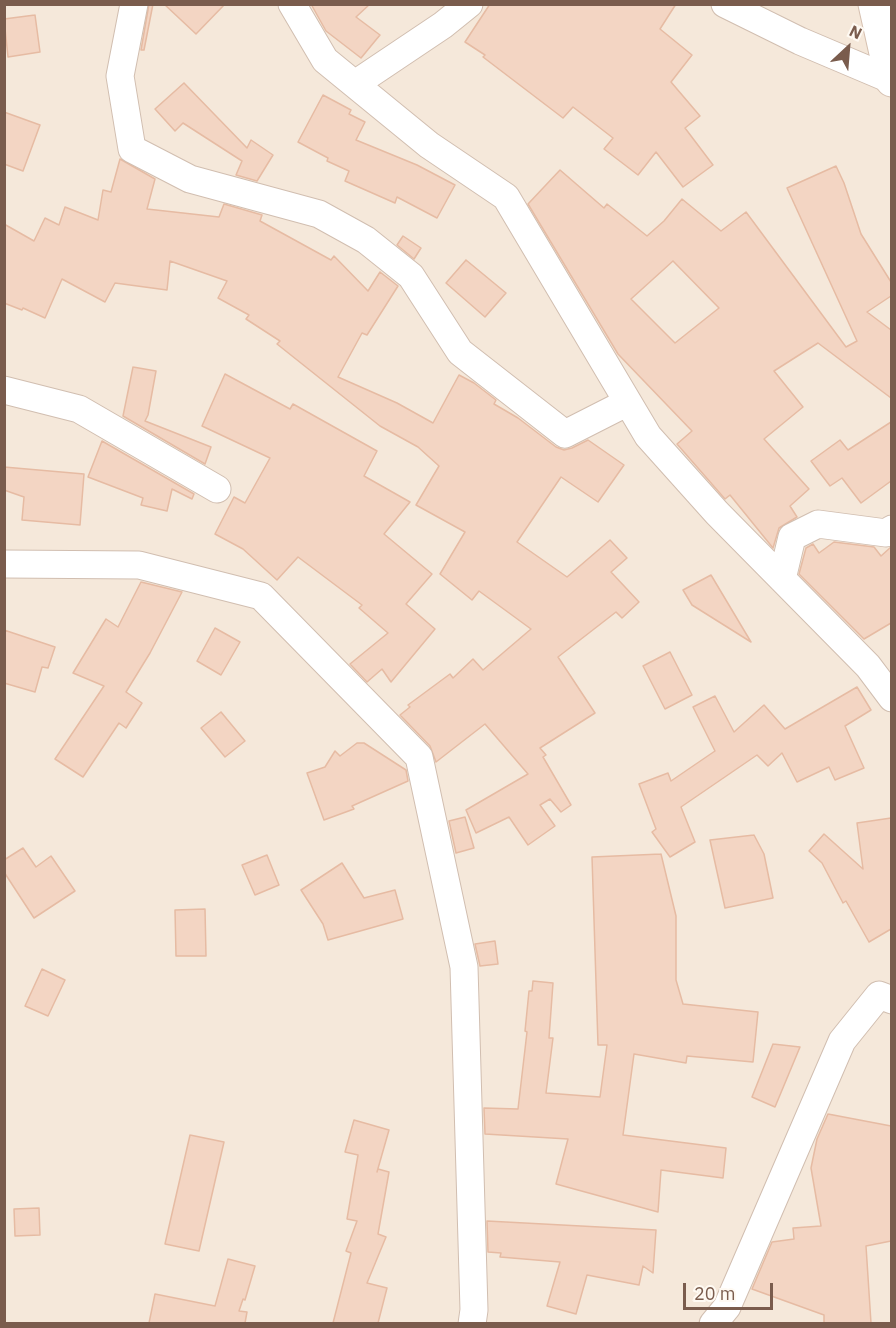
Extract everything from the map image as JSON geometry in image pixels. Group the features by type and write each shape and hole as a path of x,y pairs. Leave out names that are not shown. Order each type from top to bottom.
{"street":[{"path":"134,4 120,76 132,149 190,179 319,213 366,240 411,276 460,351 565,434 628,402"},
{"path":"292,4 325,60 429,145 506,197 648,436 717,513 868,666 891,698"},
{"path":"355,84 443,25 469,4"},
{"path":"725,4 800,41 891,80"},
{"path":"875,4 891,80"},
{"path":"4,390 79,409 217,489"},
{"path":"782,579 792,537 818,524 886,533 891,529"},
{"path":"4,564 139,565 261,596 419,757 464,967 474,1310 472,1323"},
{"path":"722,1318 842,1041 879,995 891,1000"}],"shaded area":[{"path":"5,5 891,5 891,1323 5,1323"}],"building":[{"path":"149,4 153,4 144,50 141,50"},
{"path":"164,4 225,4 196,34"},
{"path":"311,4 370,4 356,17 380,35 361,58 326,31"},
{"path":"490,4 676,4 660,29 692,55 671,82 700,116 685,128 713,165 683,187 656,152 638,175 604,149 613,138 573,107 563,118 483,57 485,55 465,42"},
{"path":"35,15 40,52 8,57 4,19"},
{"path":"184,83 247,148 251,140 273,155 257,181 236,175 242,161 183,123 175,131 155,109"},
{"path":"323,95 351,110 349,114 365,122 356,140 417,165 455,185 437,218 397,197 395,203 345,181 349,171 327,161 328,158 298,142"},
{"path":"4,112 40,125 23,171 4,164"},
{"path":"120,159 155,179 147,209 219,217 224,204 262,215 260,221 331,260 334,256 368,291 380,272 398,286 367,335 362,333 338,377 397,403 433,423 459,375 474,383 496,400 494,404 518,418 556,447 564,450 588,440 624,465 598,502 561,477 517,542 567,577 610,540 627,558 611,572 639,602 622,618 616,612 558,657 595,713 540,748 546,755 543,757 571,805 561,812 550,799 540,805 555,826 528,845 509,817 476,833 466,810 528,774 485,724 436,762 430,746 400,715 410,707 408,705 450,674 453,678 473,659 483,670 531,629 479,591 472,600 440,574 465,532 416,505 439,466 418,447 380,426 277,344 280,341 246,319 249,315 218,298 227,281 170,261 167,290 115,283 105,302 62,279 45,318 23,308 22,310 4,303 4,224 34,241 45,218 59,225 65,207 98,220 103,190 111,192"},
{"path":"836,166 861,234 891,282 891,296 867,312 891,330 891,398 818,343 774,371 803,407 764,439 809,489 790,506 797,517 779,528 773,548 730,495 725,499 677,444 692,431 618,354 528,204 560,170 604,208 607,204 647,236 664,221 682,199 721,231 746,212 846,347 857,341 787,188","holes":["673,261 719,308 675,343 631,299"]},
{"path":"403,236 421,248 414,259 397,245"},
{"path":"466,260 506,293 485,317 446,283"},
{"path":"133,367 156,371 145,421 211,447 205,464 123,416"},
{"path":"225,374 290,409 293,404 377,451 364,476 410,502 384,534 432,574 406,604 435,629 391,682 382,669 367,682 350,664 388,633 359,608 362,605 298,557 277,580 243,549 215,534 234,497 245,503 270,458 202,426"},
{"path":"891,422 891,481 861,503 842,478 830,486 811,461 840,440 848,450"},
{"path":"102,441 194,494 192,499 172,489 167,511 141,505 143,498 88,477"},
{"path":"4,467 84,474 80,525 22,520 24,497 4,490"},
{"path":"834,542 874,547 881,556 891,547 891,623 864,639 799,574 806,548 813,544 819,553"},
{"path":"711,575 751,642 692,605 683,590"},
{"path":"141,582 182,592 150,653 126,692 142,703 126,728 119,723 83,777 55,759 104,686 73,673 106,619 118,627"},
{"path":"215,628 240,642 221,675 197,661"},
{"path":"4,630 55,647 48,668 42,667 35,692 4,683"},
{"path":"670,652 692,695 665,709 643,666"},
{"path":"857,687 871,710 845,726 864,768 835,780 829,767 797,782 782,753 768,766 757,755 681,807 695,842 670,857 652,832 656,829 639,784 668,773 671,781 715,751 693,707 715,696 734,732 764,705 785,729"},
{"path":"221,712 245,741 225,757 201,728"},
{"path":"357,743 364,743 406,770 408,781 352,806 354,809 324,820 307,773 325,767 335,751 340,756"},
{"path":"465,817 474,848 456,853 449,821"},
{"path":"891,818 891,929 869,942 846,901 843,903 822,863 809,851 824,834 863,869 857,823"},
{"path":"754,835 764,854 773,898 725,908 710,840"},
{"path":"23,848 36,867 51,856 75,891 34,918 4,872 4,860"},
{"path":"661,854 676,916 676,980 683,1004 758,1012 753,1062 687,1056 686,1063 634,1054 623,1135 726,1148 723,1178 661,1170 658,1212 556,1184 568,1139 485,1134 484,1108 518,1109 527,1032 525,1031 529,991 532,991 533,981 553,983 549,1038 553,1038 546,1093 600,1097 607,1045 598,1045 592,857"},
{"path":"267,855 279,885 255,895 242,865"},
{"path":"342,863 364,898 395,890 403,919 328,940 323,924 301,890"},
{"path":"205,909 206,956 176,956 175,910"},
{"path":"495,941 498,964 480,966 475,944"},
{"path":"42,969 65,980 48,1016 25,1006"},
{"path":"773,1044 800,1047 775,1107 752,1097"},
{"path":"828,1114 891,1126 891,1241 866,1246 871,1323 824,1323 824,1315 752,1289 772,1242 794,1239 793,1228 821,1226 811,1168 817,1139"},
{"path":"354,1120 389,1130 377,1172 378,1169 389,1172 378,1234 386,1237 367,1283 387,1288 378,1323 333,1323 351,1253 346,1251 357,1221 347,1219 358,1155 345,1152"},
{"path":"190,1135 224,1142 199,1251 165,1244"},
{"path":"39,1208 40,1235 15,1236 14,1209"},
{"path":"487,1221 656,1230 653,1273 643,1266 639,1285 587,1275 576,1314 547,1306 560,1262 500,1257 501,1253 488,1252"},
{"path":"228,1259 255,1266 245,1300 243,1299 239,1311 247,1312 245,1323 149,1323 155,1294 215,1306"}]}
